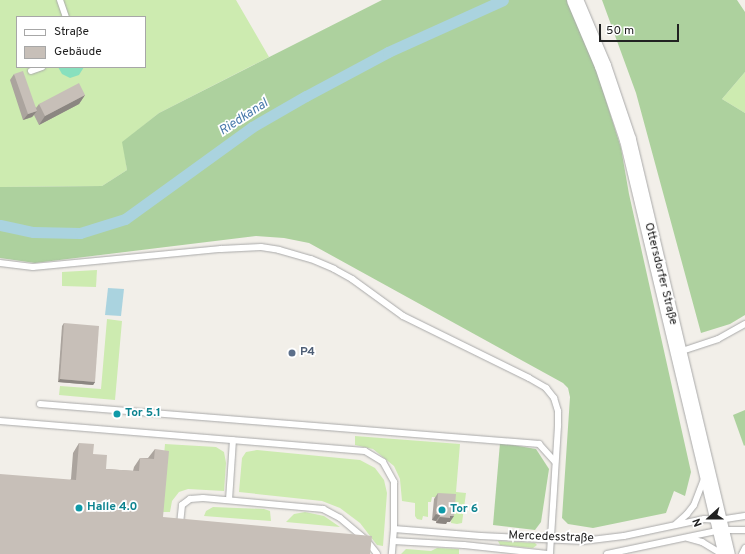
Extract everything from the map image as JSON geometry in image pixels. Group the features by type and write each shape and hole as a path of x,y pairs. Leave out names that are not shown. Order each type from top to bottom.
{"street":[{"name":"Ottersdorfer Straße","path":"575,0 604,66 628,140 727,554"}],"lane":[{"path":"60,0 66,16"},
{"path":"31,71 39,68"},
{"path":"0,263 33,267 261,247 279,250 318,262 352,279 403,316 546,388 554,398 558,411 552,539 549,554"},
{"path":"679,352 718,339 745,324"},
{"path":"40,404 539,444 555,462"},
{"path":"0,421 365,451 383,462 394,482 394,529 392,554"},
{"path":"229,500 232,440"},
{"path":"673,526 684,517 694,505 708,470"},
{"path":"188,525 180,524 182,505 190,499 202,498 229,500 322,509 340,518 368,542 377,554"},
{"path":"720,525 745,516"},
{"name":"Mercedesstraße","path":"394,529 552,539 603,540 704,519 720,525"},
{"path":"720,525 745,530"},
{"name":"Mercedesstraße","path":"607,554 686,537 720,525"},
{"path":"686,537 702,542 722,554"},
{"path":"353,539 368,542"},
{"name":"Mercedesstraße","path":"393,541 452,544 549,554"},
{"path":"742,554 745,548"}],"green space":[{"path":"0,0 236,0 269,57 159,113 123,142 127,170 102,186 0,187"},
{"path":"382,0 567,0 592,56 621,148 629,194 691,472 685,496 674,491 666,513 593,528 568,524 562,518 570,397 568,388 563,383 309,243 284,238 256,236 35,263 0,258 0,187 102,186 127,170 122,142 159,113"},
{"path":"602,0 737,0 745,12 745,72 722,99 745,113 745,315 730,324 701,333 636,93"},
{"path":"59,68 83,68 79,75 70,78 62,74"},
{"path":"745,72 745,113 722,99"},
{"path":"97,270 96,287 62,286 62,272"},
{"path":"107,319 122,321 115,400 59,395 60,386 101,389"},
{"path":"745,410 745,445 744,446 733,415"},
{"path":"355,436 460,444 456,492 466,493 462,523 451,523 453,499 432,497 431,502 428,502 428,517 423,516 422,520 417,519 415,516 415,503 402,501 400,479 394,466 373,449 355,445"},
{"path":"500,443 536,449 549,469 541,522 535,530 493,525"},
{"path":"165,444 216,447 224,452 226,463 224,491 188,489 179,492 172,501 170,512 159,512"},
{"path":"257,450 360,460 375,468 384,480 387,493 383,546 377,545 360,523 340,508 322,501 239,492 242,458 246,452"},
{"path":"213,507 264,509 270,511 271,521 204,516 206,511"},
{"path":"305,512 324,516 340,527 286,522 294,514"},
{"path":"498,541 535,543 537,545 533,548 500,545"},
{"path":"437,548 459,549 459,554 401,554 406,549 431,551"}],"water":[{"path":"108,288 124,289 121,316 105,315"}],"building":[{"path":"23,71 37,111 28,114 14,74"},
{"path":"79,83 85,95 45,116 39,104"},
{"path":"64,323 99,326 95,382 60,379"},
{"name":"Halle 4.0","path":"79,443 94,444 93,454 107,455 106,469 139,471 140,458 154,459 155,449 169,451 163,517 372,536 370,554 0,554 0,474 76,480"},
{"path":"438,493 456,494 454,516 450,516 450,518 440,517 440,515 436,514"}],"waterway":[{"name":"Riedkanal","path":"0,225 33,232 80,233 125,219 252,127 388,52 503,0"}],"place":[{"name":"P4","path":"292,353"},
{"name":"Tor 5.1","path":"117,414"},
{"name":"Halle 4.0","path":"79,508"},
{"name":"Tor 6","path":"442,510"}]}
